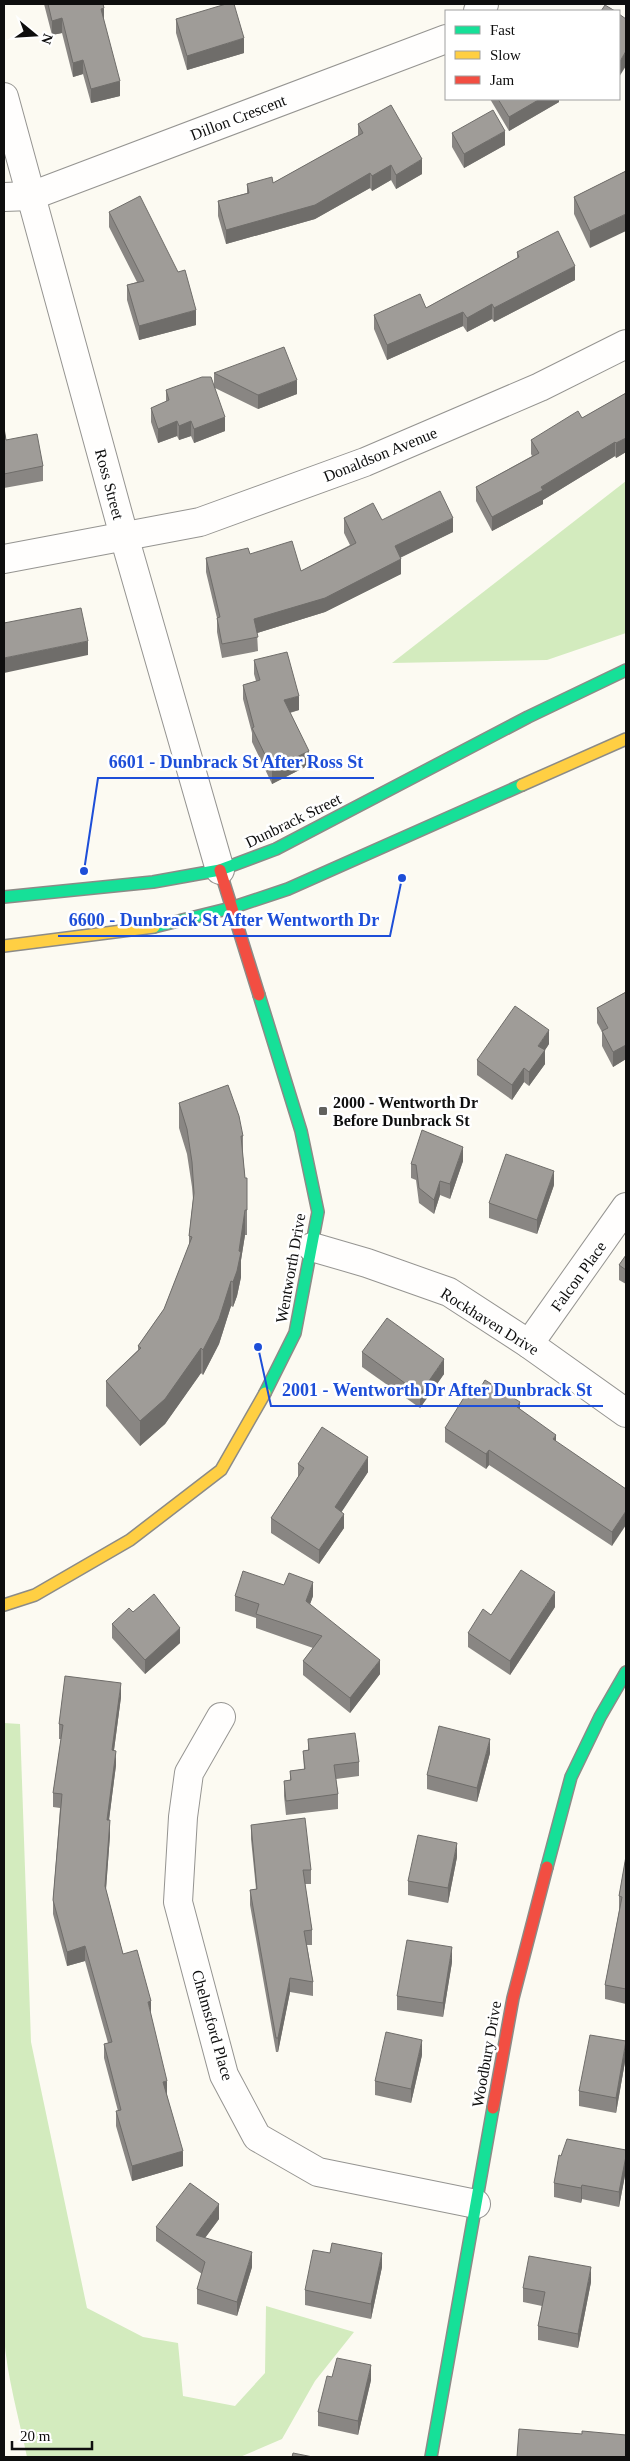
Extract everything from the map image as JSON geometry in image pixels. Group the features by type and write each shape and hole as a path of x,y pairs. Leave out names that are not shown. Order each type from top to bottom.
{"street":[{"name":"Dillon Crescent","path":"4,197 31,196 445,38"},
{"name":"Ross Street","path":"4,98 124,536 220,870"},
{"name":"Donaldson Avenue","path":"4,559 200,522 365,462 540,387 626,344"},
{"name":"Dunbrack Street","path":"4,897 153,882 220,870 276,849 528,717 626,670"},
{"path":"4,946 151,928 231,908 288,889 626,739"},
{"name":"Wentworth Drive","path":"4,1605 35,1595 130,1540 221,1470 261,1402 295,1333 318,1212 301,1132 220,870"},
{"name":"Falcon Place","path":"529,1344 626,1208"},
{"name":"Rockhaven Drive","path":"312,1248 368,1263 449,1292 529,1344 626,1412"},
{"name":"Woodbury Drive","path":"431,2457 513,1998 571,1777 600,1717 626,1672"},
{"name":"Chelmsford Place","path":"221,1717 189,1773 182,1818 178,1902 224,2075 258,2137 318,2172 476,2204"}],"green space":[{"path":"626,481 626,633 547,660 392,663"},
{"path":"4,1723 20,1724 31,2042 87,2308 143,2337 178,2343 183,2396 235,2406 265,2373 266,2306 354,2332 315,2381 282,2439 240,2457 27,2457 8,2367 3,2319 5,2229"}],"building":[{"path":"48,4 103,4 104,8 101,9 120,81 91,89 83,60 73,63 62,18 52,21"},
{"path":"226,4 234,4 244,38 187,56 176,19"},
{"path":"605,5 613,10 602,10"},
{"path":"620,15 626,19 626,51 620,61"},
{"path":"499,100 538,100 509,117"},
{"path":"391,105 422,159 396,175 391,165 372,176 370,173 315,205 226,230 218,201 249,193 247,184 272,177 273,183 363,133 358,124"},
{"path":"493,110 505,131 464,154 452,133"},
{"path":"626,171 626,214 590,231 574,197"},
{"path":"140,196 178,272 185,270 196,310 139,326 127,285 144,281 109,212"},
{"path":"558,231 575,266 494,308 492,304 467,318 463,312 387,345 374,315 420,294 426,308 519,257 517,252"},
{"path":"284,347 297,380 258,395 214,373"},
{"path":"202,377 211,377 225,417 194,429 191,421 179,426 177,421 158,429 151,408 169,400 166,390"},
{"path":"626,393 626,438 615,442 541,487 543,490 492,517 476,487 539,453 531,440 578,411 582,418"},
{"path":"4,428 6,440 37,434 43,466 4,474"},
{"path":"440,491 453,518 395,546 401,559 325,598 254,619 258,637 222,644 217,618 220,617 206,558 248,548 250,554 292,541 301,571 356,543 344,518 373,503 382,520"},
{"path":"81,608 88,641 4,658 4,623"},
{"path":"287,652 299,696 284,700 309,751 272,769 252,728 254,727 243,685 260,680 254,660"},
{"path":"626,992 626,1045 613,1052 602,1031 608,1028 597,1008"},
{"path":"515,1006 549,1030 538,1046 545,1050 529,1072 524,1068 512,1085 477,1060"},
{"path":"228,1085 239,1116 243,1136 241,1136 245,1178 247,1178 247,1210 245,1210 237,1271 233,1282 231,1281 219,1319 203,1350 201,1348 165,1399 140,1421 106,1381 141,1348 138,1346 164,1309 192,1237 189,1236 194,1193 192,1162 187,1129 179,1103"},
{"path":"422,1130 463,1147 450,1184 440,1181 434,1200 419,1188 416,1165 411,1164"},
{"path":"506,1154 554,1171 537,1220 489,1203"},
{"path":"626,1255 626,1270 619,1265"},
{"path":"387,1318 444,1359 420,1394 362,1352"},
{"path":"485,1380 520,1402 517,1407 556,1435 553,1439 626,1489 626,1511 612,1532 489,1450 486,1454 445,1428 468,1391 476,1395"},
{"path":"322,1427 368,1457 335,1507 344,1514 319,1550 271,1518 304,1468 298,1464"},
{"path":"521,1570 555,1592 510,1661 468,1633 483,1609 491,1615"},
{"path":"243,1571 284,1585 289,1573 313,1582 306,1601 380,1660 350,1698 303,1661 322,1636 256,1614 259,1604 235,1596"},
{"path":"154,1594 180,1628 145,1660 112,1624 129,1608 133,1612"},
{"path":"65,1676 121,1683 112,1750 116,1751 107,1820 110,1820 105,1886 123,1954 137,1950 151,2001 148,2002 167,2081 163,2082 183,2151 132,2166 116,2111 121,2110 104,2044 112,2042 85,1946 67,1952 53,1900 62,1794 53,1793 63,1725 59,1724"},
{"path":"439,1726 490,1739 477,1788 427,1775"},
{"path":"355,1733 359,1762 334,1765 338,1794 286,1801 284,1781 291,1780 290,1771 305,1769 303,1751 309,1750 308,1739"},
{"path":"305,1818 311,1870 303,1870 312,1930 304,1931 313,1982 290,1978 278,2038 276,2038 250,1890 257,1889 251,1825"},
{"path":"418,1835 457,1843 448,1888 408,1881"},
{"path":"626,1856 626,1989 605,1985 622,1897 619,1896"},
{"path":"407,1940 452,1947 443,2003 397,1996"},
{"path":"386,2032 422,2040 411,2089 375,2081"},
{"path":"590,2035 626,2041 616,2098 579,2091"},
{"path":"567,2139 626,2150 619,2192 582,2185 581,2188 554,2183 559,2155 561,2156"},
{"path":"190,2183 219,2204 196,2235 252,2252 237,2302 197,2289 205,2262 156,2227"},
{"path":"332,2243 382,2253 371,2304 305,2290 313,2250 330,2253"},
{"path":"529,2256 591,2267 578,2334 538,2326 545,2292 523,2288"},
{"path":"337,2358 371,2365 358,2421 318,2412 327,2376 332,2377"},
{"path":"519,2429 582,2434 582,2431 626,2435 626,2457 517,2457"},
{"path":"293,2453 313,2457 292,2457"}],"traffic: fast":[{"path":"4,897 153,882 220,870 276,849 528,717 626,670"},
{"path":"154,927 231,908 288,889 522,785"},
{"path":"259,995 301,1131 318,1212 295,1333 265,1393"},
{"path":"547,1867 571,1777 600,1717 626,1672"},
{"path":"431,2457 493,2108"}],"traffic: slow":[{"path":"522,785 626,739"},
{"path":"4,946 154,927"},
{"path":"4,1605 35,1595 130,1540 221,1470 265,1393"}],"traffic: jam":[{"path":"220,870 259,995"},
{"path":"493,2108 513,1998 547,1867"}],"place":[{"name":"6601 - Dunbrack St After Ross St","path":"84,871"},
{"name":"6600 - Dunbrack St After Wentworth Dr","path":"402,878"},
{"name":"2000 - Wentworth Dr Before Dunbrack St","path":"323,1111"},
{"name":"2001 - Wentworth Dr After Dunbrack St","path":"258,1347"}]}
